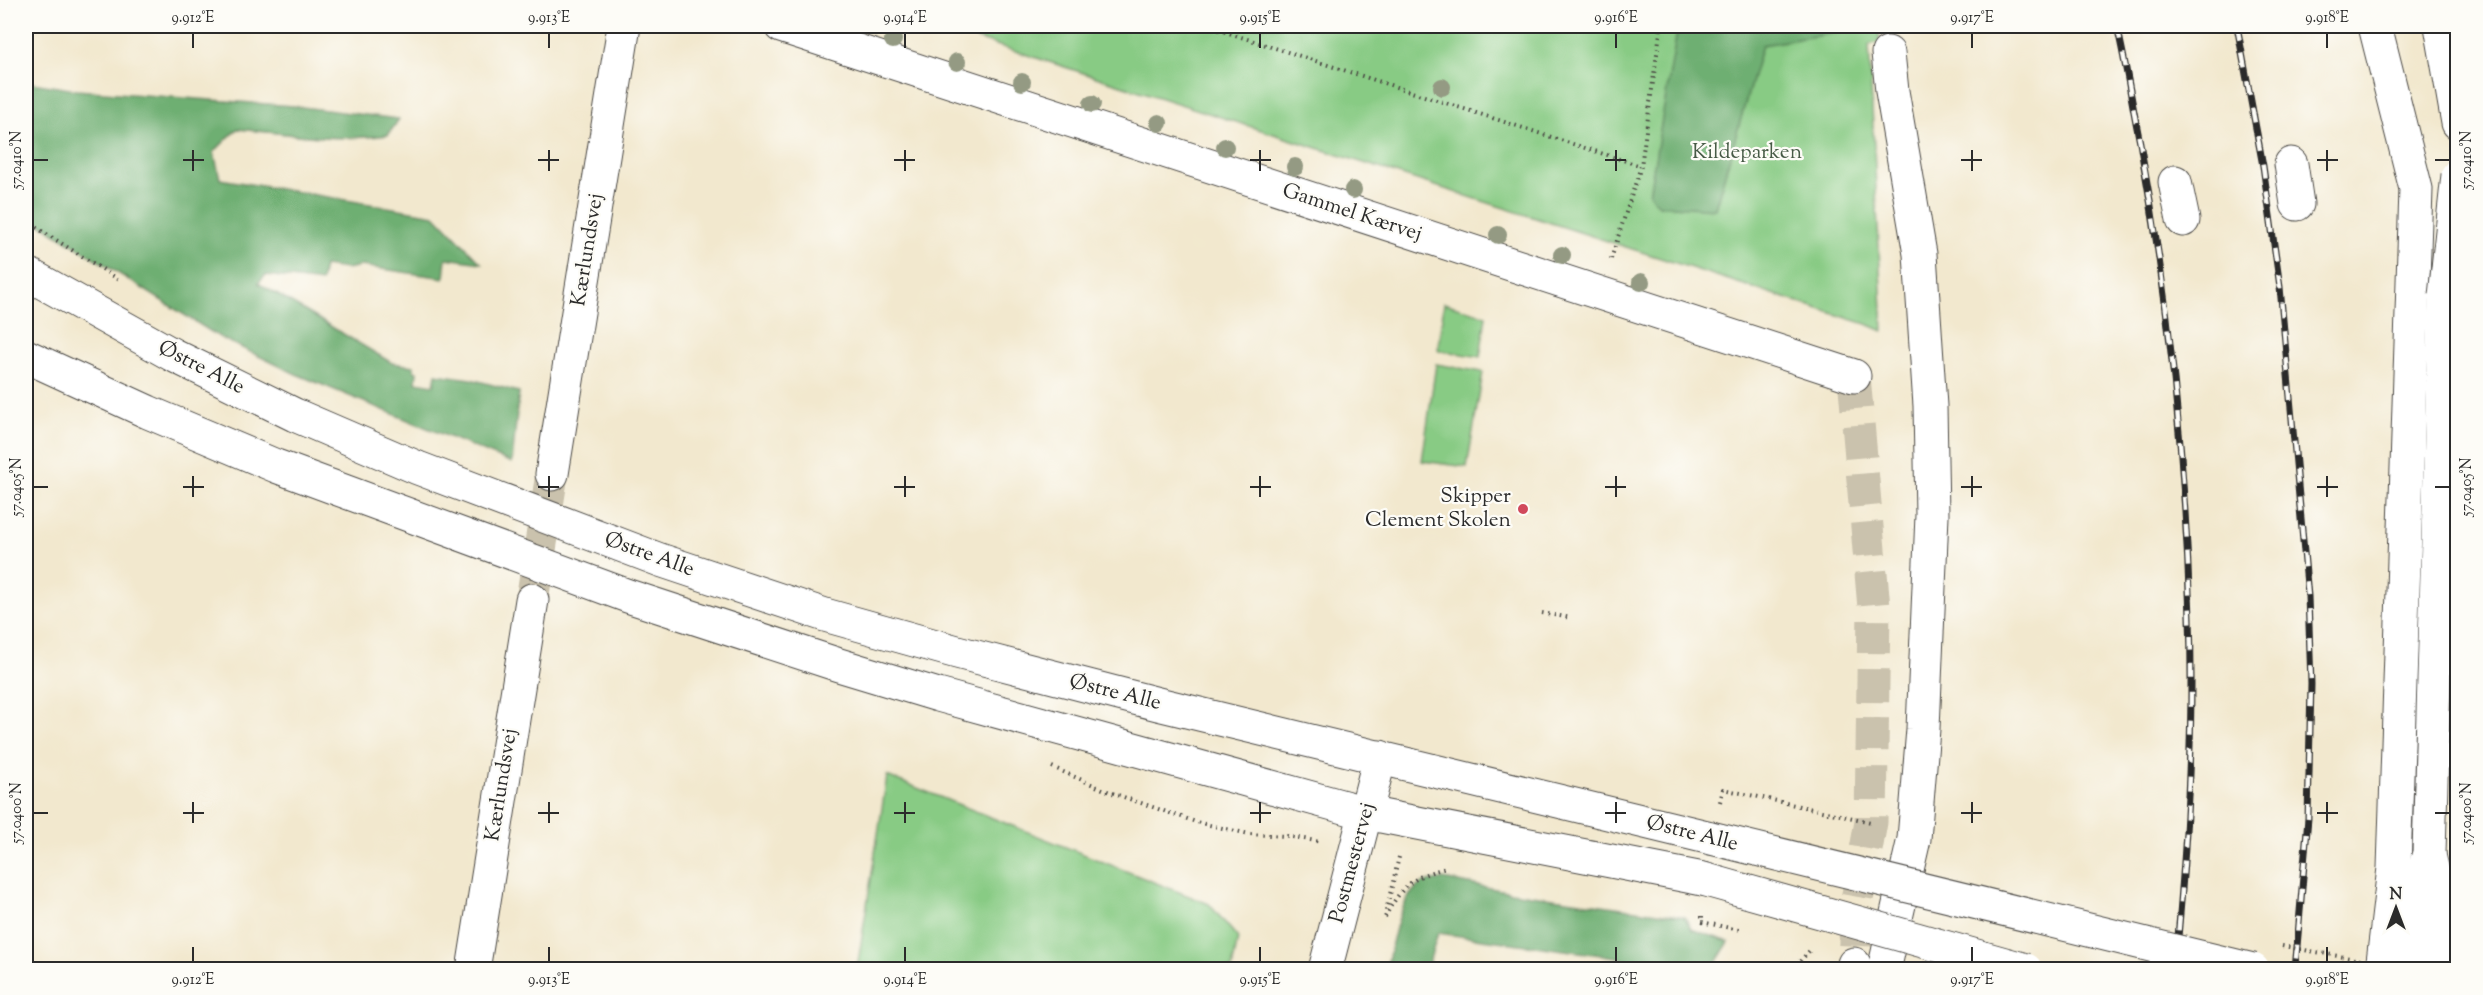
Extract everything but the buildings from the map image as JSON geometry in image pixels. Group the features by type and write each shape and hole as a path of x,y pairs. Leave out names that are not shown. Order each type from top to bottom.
{"street":[{"name":"Kærlundsvej","path":"552,474 624,26"},
{"name":"Gammel Kærvej","path":"781,26 1854,376"},
{"path":"2375,26 2416,189 2394,868 2382,969"},
{"path":"2441,26 2457,123"},
{"path":"1864,968 1914,839 1923,729 1932,515 1930,406 1920,254 1892,91 1888,53"},
{"path":"2291,164 2296,204"},
{"path":"2413,969 2411,947 2416,900 2429,853 2445,296 2457,175"},
{"path":"2175,182 2183,220"},
{"path":"2416,189 2457,230"},
{"name":"Østre Alle","path":"26,273 173,355 295,415 418,468 660,560 825,615 1158,704 2253,969"},
{"name":"Østre Alle","path":"26,356 148,412 276,466 628,596 938,695 1366,813 1703,879 2026,969"},
{"name":"Kærlundsvej","path":"473,969 532,600"},
{"name":"Postmestervej","path":"1325,969 1380,757"},
{"path":"2429,853 2440,900 2441,916 2440,952 2433,969"}],"path":[{"path":"1207,26 1641,166"},
{"path":"1600,294 1641,166 1661,26"},
{"path":"26,221 122,281"},
{"path":"1542,613 1571,618"},
{"path":"1723,789 1870,822"},
{"path":"1399,856 1385,916 1407,883 1424,873 1456,866"}],"green space":[{"name":"Kildeparken","path":"937,26 1880,26 1879,42 1869,45 1883,331 1869,325"},
{"path":"1678,26 1876,26 1762,45 1715,209 1659,205 1649,194"},
{"path":"26,82 76,90 294,106 399,119 388,135 369,137 312,136 237,129 214,152 220,179 435,215 481,263 446,258 444,278 361,266 346,269 324,266 321,282 266,275 258,283 392,363 414,366 414,371 417,372 416,382 434,385 436,374 471,379 519,392 512,463 296,374 221,338 26,215"},
{"path":"1444,303 1486,316 1480,357 1438,350"},
{"path":"1436,364 1483,372 1467,467 1422,461"},
{"path":"887,776 1209,904 1238,938 1232,969 857,969"},
{"path":"1443,879 1511,892 1685,917 1691,929 1729,942 1712,969 1659,969 1616,957 1438,933 1427,969 1386,969 1394,934 1408,897 1424,883"}],"tunnel":[{"path":"1854,376 1874,608 1871,822 1857,900 1854,964"},
{"path":"532,600 552,474"}],"railway":[{"path":"2117,26 2140,143 2167,320 2180,438 2188,557 2191,661 2190,749 2186,838 2175,970"},
{"path":"2237,26 2263,166 2280,287 2308,596 2311,684 2308,818 2295,970"}],"place":[{"name":"Skipper Clement Skolen","path":"1523,509"}]}
